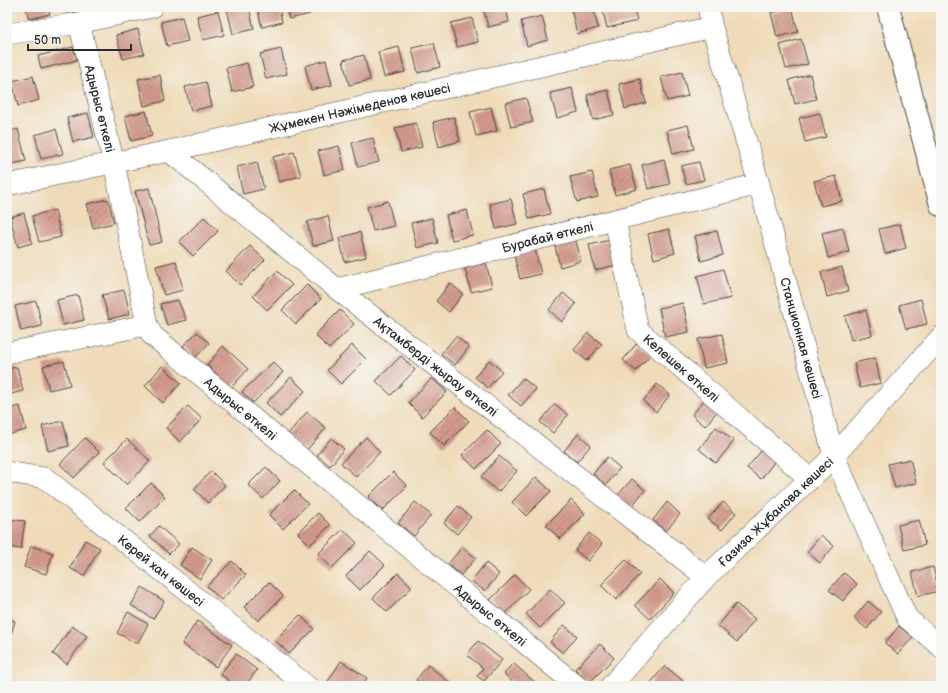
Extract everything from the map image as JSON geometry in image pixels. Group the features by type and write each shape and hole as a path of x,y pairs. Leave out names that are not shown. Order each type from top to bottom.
{"main road":[{"path":"888,7 941,205"}],"street":[{"path":"7,34 79,24 152,7"},
{"name":"Станционная көшесі","path":"708,7 712,27 759,184 834,456 907,618 941,647"},
{"name":"Адырыс өткелі","path":"79,24 114,163 147,325 152,335 577,686"},
{"name":"Жұмекен Нәжімеденов көшесі","path":"7,185 169,151 712,27"},
{"name":"Ақтамберді жырау өткелі","path":"169,151 337,289 706,577"},
{"name":"Бурабай өткелі","path":"337,289 759,184"},
{"name":"Келешек өткелі","path":"615,220 638,330 810,479"},
{"path":"7,353 147,325"},
{"name":"Ғазиза Жұбанова көшесі","path":"611,686 706,577 834,456 941,337"},
{"name":"Керей хан көшесі","path":"7,472 45,478 307,686"}],"building":[{"path":"26,7 48,7 50,14 29,19"},
{"path":"66,7 88,7 88,9 67,14"},
{"path":"249,7 254,29 233,34 227,9"},
{"path":"257,7 279,7 282,22 262,27"},
{"path":"286,7 308,7 310,14 289,19"},
{"path":"483,7 506,7 509,22 488,27"},
{"path":"593,7 598,28 577,34 571,9"},
{"path":"602,7 634,7 637,21 607,28"},
{"path":"792,7 798,32 777,37 771,13"},
{"path":"218,11 224,35 203,40 197,16"},
{"path":"542,16 548,40 527,46 521,21"},
{"path":"182,17 188,41 167,46 161,22"},
{"path":"472,18 478,42 457,47 451,23"},
{"path":"138,29 144,54 123,59 116,35"},
{"path":"801,39 808,64 786,69 780,45"},
{"path":"434,43 440,67 418,73 412,48"},
{"path":"73,47 77,60 41,69 38,56"},
{"path":"399,47 405,72 384,77 378,52"},
{"path":"281,49 287,74 266,79 260,54"},
{"path":"364,55 370,80 349,85 343,60"},
{"path":"326,60 332,85 311,90 305,66"},
{"path":"247,63 253,87 232,92 226,68"},
{"path":"682,72 688,96 667,101 661,77"},
{"path":"810,74 816,99 795,104 789,80"},
{"path":"160,75 165,101 144,106 138,79"},
{"path":"33,76 39,100 18,106 12,81"},
{"path":"640,79 646,103 625,109 619,84"},
{"path":"206,82 212,106 191,111 185,87"},
{"path":"572,88 578,112 557,118 550,93"},
{"path":"608,90 614,115 593,120 587,95"},
{"path":"526,98 533,122 511,127 505,103"},
{"path":"491,107 497,131 476,136 470,112"},
{"path":"146,111 152,136 131,141 125,116"},
{"path":"88,113 94,137 73,142 67,118"},
{"path":"820,113 826,137 805,142 799,118"},
{"path":"454,117 460,141 439,147 433,122"},
{"path":"416,123 422,147 401,152 395,128"},
{"path":"688,125 694,149 673,154 667,130"},
{"path":"18,129 26,161 7,165 7,132"},
{"path":"56,129 63,154 41,159 35,135"},
{"path":"373,138 379,162 358,167 352,143"},
{"path":"339,146 345,170 324,175 318,151"},
{"path":"294,152 301,176 279,182 273,157"},
{"path":"664,159 670,184 648,189 642,165"},
{"path":"257,162 264,189 243,194 237,167"},
{"path":"699,162 704,180 686,184 681,166"},
{"path":"630,165 637,189 615,195 609,170"},
{"path":"592,172 598,197 577,202 570,177"},
{"path":"836,176 842,201 821,206 814,181"},
{"path":"149,188 162,242 149,245 135,191"},
{"path":"544,189 550,214 529,219 523,194"},
{"path":"108,199 114,223 93,228 87,204"},
{"path":"511,199 517,224 496,229 490,204"},
{"path":"388,201 394,226 373,231 367,207"},
{"path":"55,210 61,237 39,242 32,216"},
{"path":"467,210 473,235 452,240 446,215"},
{"path":"24,213 32,243 18,247 10,217"},
{"path":"328,216 334,241 313,246 307,222"},
{"path":"204,217 218,231 193,256 179,242"},
{"path":"432,218 438,243 417,248 411,223"},
{"path":"900,224 906,248 885,254 879,229"},
{"path":"843,228 849,252 828,258 822,233"},
{"path":"669,229 675,253 654,259 648,234"},
{"path":"717,231 723,255 701,261 695,236"},
{"path":"360,232 366,257 345,262 339,238"},
{"path":"575,237 581,261 560,267 554,242"},
{"path":"610,240 616,265 595,270 589,245"},
{"path":"250,246 265,260 240,285 226,271"},
{"path":"535,249 541,274 520,279 514,255"},
{"path":"176,261 183,290 164,295 156,266"},
{"path":"486,263 492,287 471,292 465,268"},
{"path":"842,267 848,291 827,297 821,272"},
{"path":"723,269 731,298 704,304 697,276"},
{"path":"277,271 292,285 267,310 253,296"},
{"path":"450,283 463,294 449,312 436,301"},
{"path":"307,285 321,299 296,324 282,310"},
{"path":"124,290 130,314 109,319 102,295"},
{"path":"563,293 576,304 562,322 549,310"},
{"path":"78,295 84,320 63,325 57,300"},
{"path":"921,299 927,324 906,329 899,305"},
{"path":"178,300 186,320 167,325 160,304"},
{"path":"36,301 42,326 21,331 15,306"},
{"path":"683,303 689,332 665,337 659,308"},
{"path":"340,310 354,324 329,349 315,335"},
{"path":"866,310 872,335 851,340 845,316"},
{"path":"197,332 209,343 195,358 183,346"},
{"path":"588,333 602,344 587,361 574,350"},
{"path":"722,334 728,363 704,368 698,339"},
{"path":"456,336 469,347 455,365 441,354"},
{"path":"637,343 651,354 636,371 623,360"},
{"path":"352,345 366,359 341,384 327,370"},
{"path":"223,346 248,369 231,388 207,365"},
{"path":"401,356 415,370 391,395 376,381"},
{"path":"875,358 881,383 860,388 854,363"},
{"path":"489,360 502,371 488,388 475,377"},
{"path":"64,361 70,385 49,390 43,366"},
{"path":"273,362 283,372 253,403 242,392"},
{"path":"162,366 181,383 163,403 145,386"},
{"path":"17,367 23,391 7,395 7,369"},
{"path":"291,377 305,391 280,417 266,403"},
{"path":"432,378 447,392 422,417 408,403"},
{"path":"523,378 536,389 521,406 508,395"},
{"path":"657,384 670,395 656,412 643,401"},
{"path":"706,398 719,409 705,426 692,415"},
{"path":"555,404 568,415 553,433 540,422"},
{"path":"20,406 26,430 7,435 7,409"},
{"path":"188,406 202,419 180,442 166,428"},
{"path":"455,407 469,421 444,446 430,432"},
{"path":"307,412 326,428 306,451 287,435"},
{"path":"63,421 69,446 48,451 42,426"},
{"path":"716,427 734,441 716,463 699,449"},
{"path":"487,430 501,444 476,469 462,455"},
{"path":"578,434 591,445 577,462 564,451"},
{"path":"366,437 380,452 356,477 341,463"},
{"path":"85,438 99,452 74,478 60,464"},
{"path":"331,438 344,449 330,466 317,455"},
{"path":"127,439 150,461 127,485 104,462"},
{"path":"762,450 775,461 761,479 747,468"},
{"path":"499,456 517,471 498,492 481,477"},
{"path":"607,457 620,468 606,485 593,474"},
{"path":"910,459 916,483 895,488 888,464"},
{"path":"266,467 280,481 263,499 248,485"},
{"path":"211,471 225,485 208,503 194,489"},
{"path":"393,472 407,486 382,511 368,497"},
{"path":"536,477 551,491 526,516 512,502"},
{"path":"632,479 645,490 631,507 617,496"},
{"path":"151,483 165,497 140,522 126,508"},
{"path":"294,490 308,504 283,529 269,515"},
{"path":"571,500 585,514 560,539 546,525"},
{"path":"415,502 431,515 414,536 398,523"},
{"path":"667,502 680,514 666,531 653,520"},
{"path":"723,502 736,513 722,530 708,519"},
{"path":"458,506 471,517 457,534 444,523"},
{"path":"318,513 330,525 310,545 298,533"},
{"path":"7,519 25,521 21,549 7,547"},
{"path":"919,520 925,545 904,550 898,525"},
{"path":"159,526 179,544 169,554 150,536"},
{"path":"343,529 357,543 332,568 318,554"},
{"path":"589,533 602,544 588,561 575,550"},
{"path":"821,535 834,546 820,563 807,552"},
{"path":"85,540 100,548 84,576 70,568"},
{"path":"31,546 53,553 46,574 24,567"},
{"path":"192,547 212,560 200,579 180,565"},
{"path":"462,547 476,558 461,575 448,564"},
{"path":"370,551 385,565 360,590 346,576"},
{"path":"626,560 640,574 616,600 601,585"},
{"path":"232,561 246,575 221,600 207,586"},
{"path":"486,563 499,574 485,591 471,581"},
{"path":"933,567 939,591 918,596 912,572"},
{"path":"398,573 412,587 387,612 373,598"},
{"path":"844,573 857,584 843,601 829,590"},
{"path":"515,575 529,589 505,614 490,600"},
{"path":"660,579 674,593 650,619 635,605"},
{"path":"269,582 283,596 258,621 244,607"},
{"path":"142,587 164,601 153,619 131,605"},
{"path":"550,589 565,603 540,628 526,614"},
{"path":"868,601 881,612 867,629 854,618"},
{"path":"736,604 755,619 737,642 718,626"},
{"path":"128,612 148,624 137,644 117,633"},
{"path":"300,615 314,629 289,654 275,640"},
{"path":"7,619 15,621 7,647"},
{"path":"197,621 232,645 216,667 182,644"},
{"path":"564,625 577,636 563,653 550,642"},
{"path":"72,626 87,636 67,664 53,654"},
{"path":"899,626 913,637 898,654 885,643"},
{"path":"478,641 502,660 484,681 477,676 483,668 467,655"},
{"path":"600,644 614,658 589,683 575,669"},
{"path":"236,654 257,670 245,686 236,686 220,674"},
{"path":"341,661 367,678 362,686 325,686"},
{"path":"513,663 539,686 517,686 504,674"},
{"path":"428,665 454,686 424,686 416,680"},
{"path":"665,666 683,681 679,686 648,686"}]}
